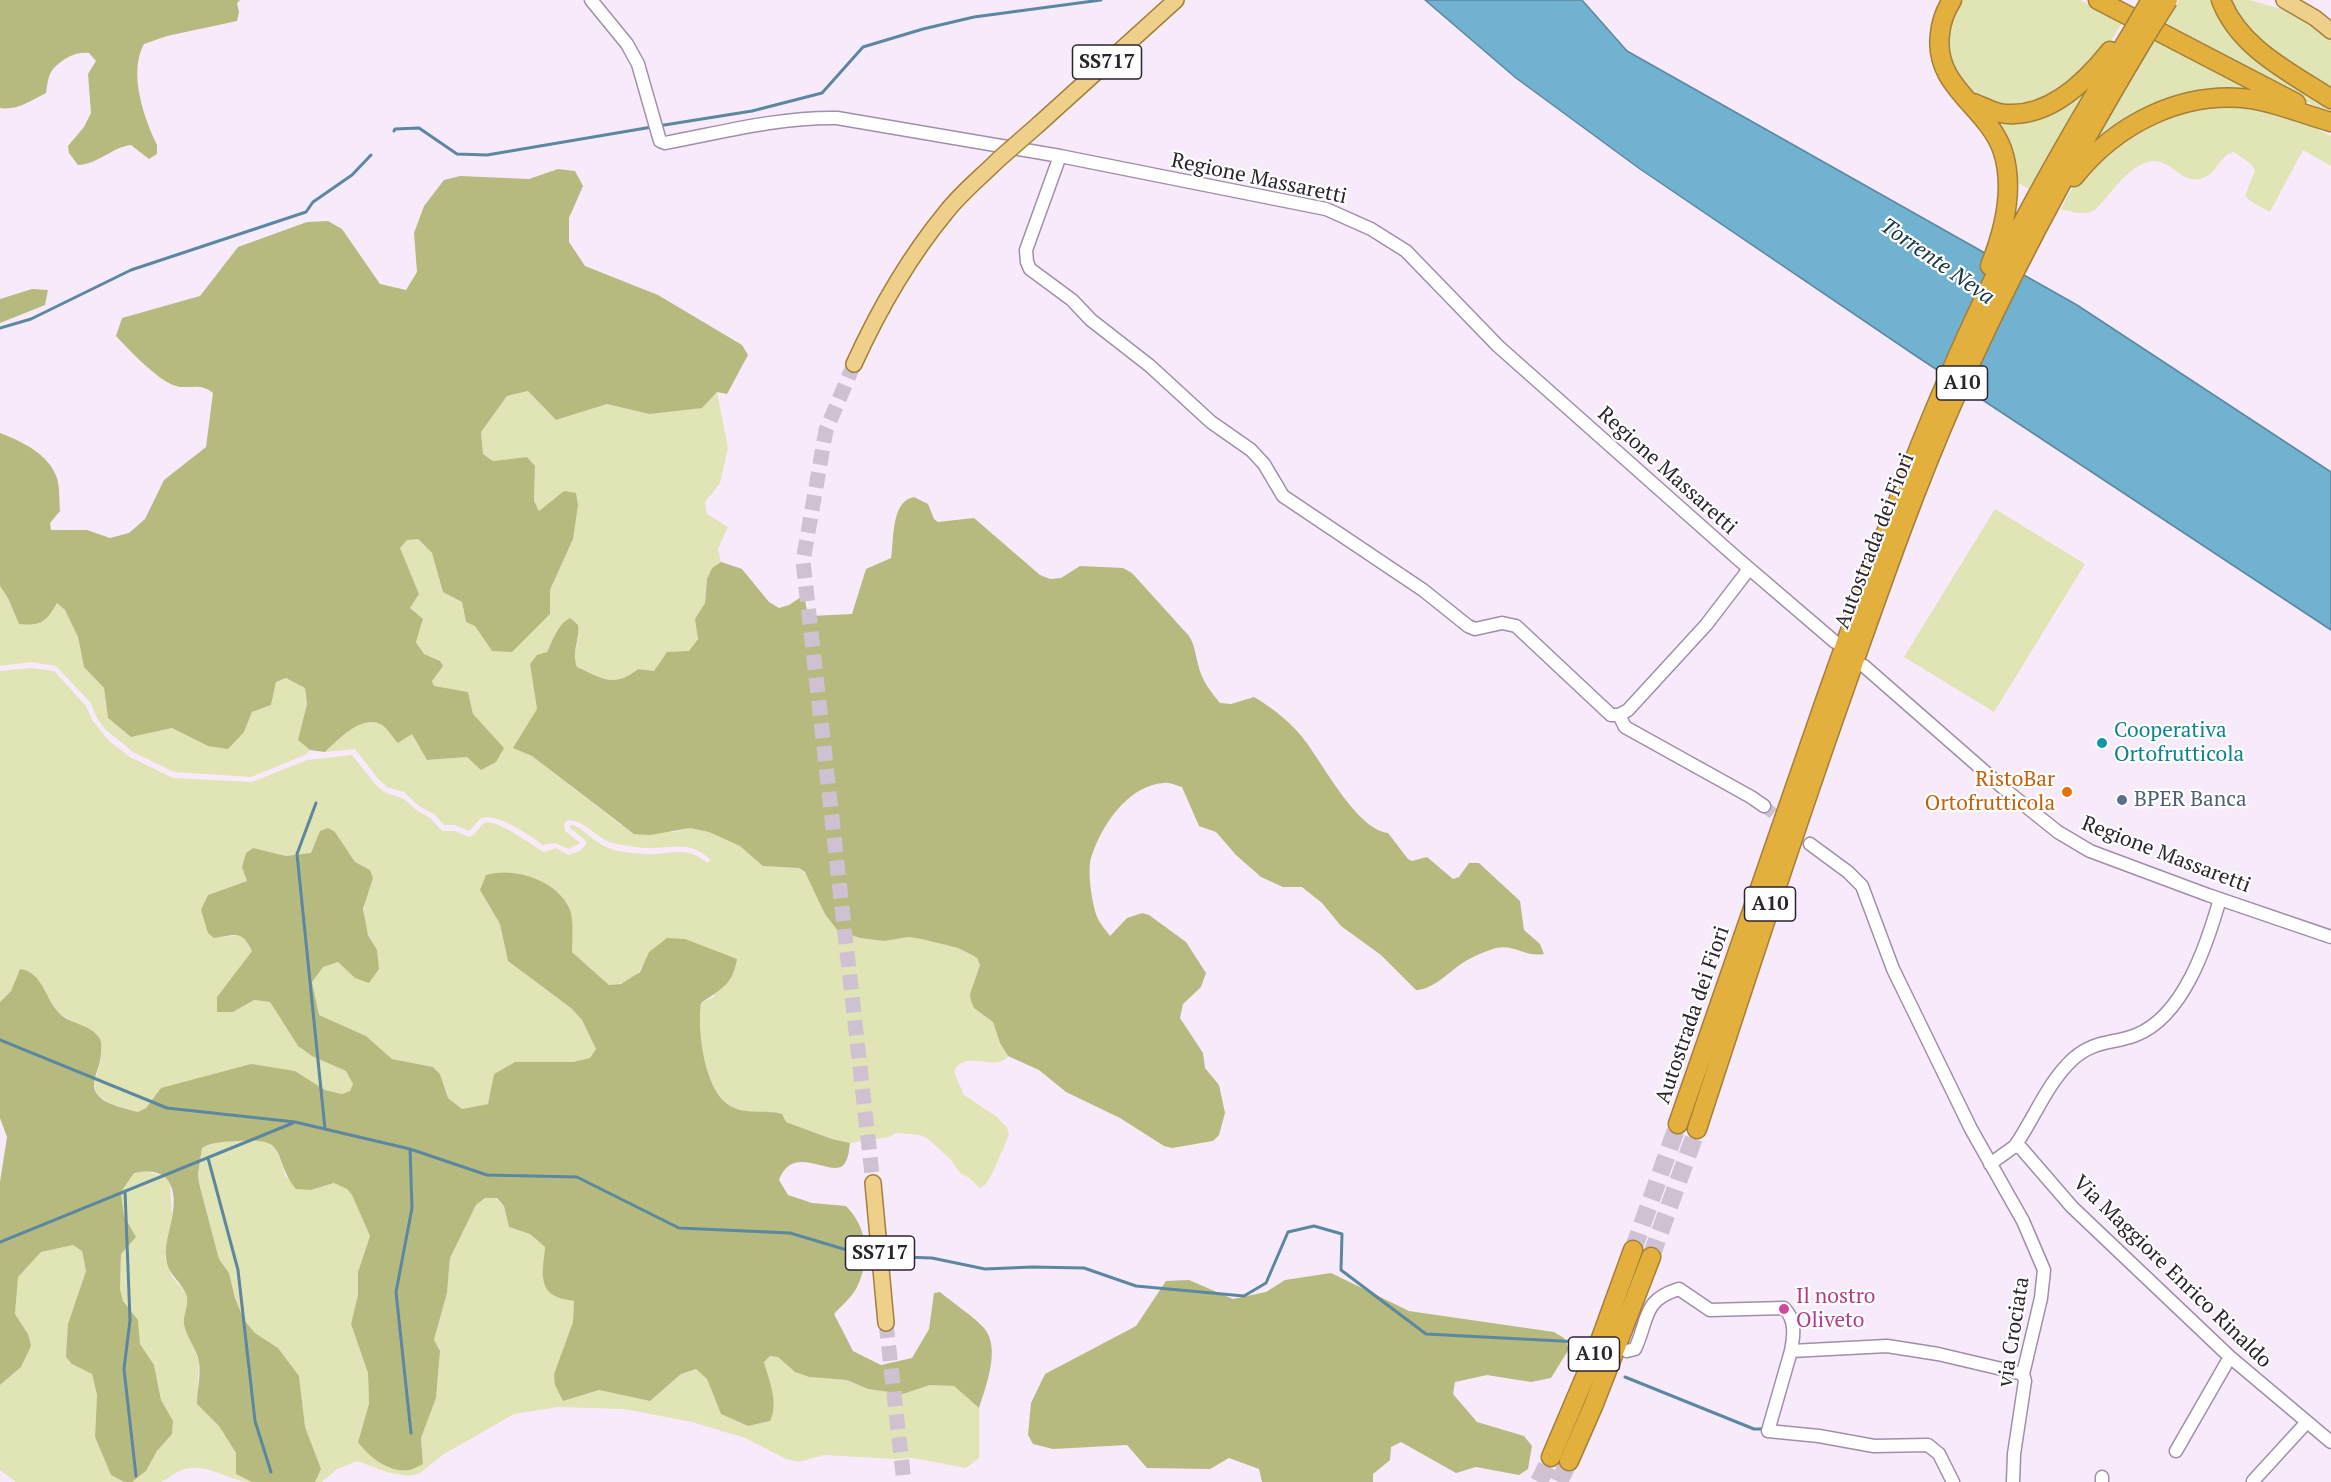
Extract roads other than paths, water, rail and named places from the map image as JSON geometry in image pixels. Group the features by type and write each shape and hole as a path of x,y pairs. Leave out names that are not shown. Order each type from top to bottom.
{"highway":[{"path":"1952,0 1940,31 1940,55 1947,75 1997,138 2005,161 2007,193 2001,233 1980,290 1969,331"},
{"path":"2097,0 2331,122"},
{"path":"1966,100 1991,111 2011,114 2046,106 2083,82 2102,61 2132,35 2150,0"},
{"name":"Autostrada dei Fiori","path":"1678,1124 1932,416 1969,331 2037,213 2094,122 2132,35 2168,0"},
{"path":"2223,5 2235,28 2256,49 2331,99"},
{"path":"2037,213 2096,151 2141,120 2171,107 2202,100 2239,98 2267,102 2331,122"},
{"name":"Autostrada dei Fiori","path":"1697,1129 1885,552 2037,213"},
{"name":"A10","path":"1551,1456 1597,1349 1633,1250"},
{"name":"A10","path":"1569,1461 1594,1404 1651,1257"}],"main road":[{"name":"SS717","path":"854,364 886,301 920,246 948,209 999,159 1176,0"},
{"path":"2284,0 2315,18 2331,31"},
{"name":"SS717","path":"873,1183 886,1323"}],"street":[{"name":"Regione Massaretti","path":"591,0 627,44 638,64 660,141 666,143 768,122 805,117 837,118 1060,156 1326,209 1371,229 1406,251 1498,345 1749,569 1836,642"},
{"path":"1060,156 1026,250 1030,269 1072,300 1091,320 1150,366 1211,422 1251,450 1264,464 1283,496 1423,590 1468,626 1475,629 1502,623 1516,626 1611,715 1619,716 1628,710 1706,625 1749,569"},
{"name":"Regione Massaretti","path":"1864,666 2001,786 2058,832 2090,851 2331,937"},
{"path":"1619,716 1625,727 1764,806"},
{"name":"via Crociata","path":"1810,844 1848,872 1862,886 1893,969 1990,1164 2023,1221 2043,1270 2041,1298 2023,1374 2025,1381 2013,1455 2013,1482"},
{"path":"1990,1164 2015,1146 2056,1078 2073,1059 2087,1048 2140,1034 2154,1024 2172,1005 2186,988 2220,899"},
{"name":"Via Maggiore Enrico Rinaldo","path":"2015,1146 2021,1148 2072,1207 2230,1357 2331,1442"},
{"path":"1627,1351 1635,1348 1654,1302 1664,1294 1679,1289 1710,1310 1784,1308 1790,1315 1794,1335 1768,1431 1819,1436 1874,1446 1928,1445 1939,1454 1953,1482"},
{"path":"1791,1351 1887,1346 1938,1354 2023,1374"},
{"path":"2176,1451 2230,1357"},
{"path":"2253,1481 2307,1422"}],"water":[{"name":"Torrente Neva","path":"1425,0 1582,0 1627,51 2077,305 2331,472 2331,630 1916,356 1640,169 1516,78"}],"waterway":[{"path":"658,126 752,111 822,93 863,47 923,29 974,17 1101,0"},
{"path":"394,131 395,129 419,128 457,154 487,155 652,127"},
{"path":"0,328 31,319 131,270 306,212 313,202 352,175 371,155"},
{"path":"316,803 297,854 325,1129"},
{"path":"0,1040 167,1108 295,1122 410,1149 487,1175 577,1177 679,1228 790,1233 857,1253 870,1254"},
{"path":"0,1242 293,1123"},
{"path":"410,1149 412,1208 396,1292 411,1433"},
{"path":"208,1158 238,1270 255,1421 271,1472"},
{"path":"125,1191 130,1320 124,1369 136,1476"},
{"path":"903,1257 932,1258 985,1269 1084,1268 1136,1286 1244,1296 1266,1283 1288,1232 1314,1226 1342,1234 1341,1270 1426,1334 1580,1342 1586,1346"},
{"path":"1625,1377 1754,1429 1762,1429"}],"tunnel":[{"path":"854,364 826,430 803,561 873,1183"},
{"path":"1764,806 1810,844"},
{"path":"1633,1250 1678,1124"},
{"path":"1651,1257 1697,1129"},
{"path":"886,1323 904,1482"},
{"path":"1539,1482 1551,1457"},
{"path":"1559,1482 1569,1461"}],"place":[{"name":"Cooperativa Ortofrutticola","path":"2102,743"},
{"name":"RistoBar Ortofrutticola","path":"2067,792"},
{"name":"BPER Banca","path":"2122,800"},
{"name":"Il nostro Oliveto","path":"1784,1309"}]}
